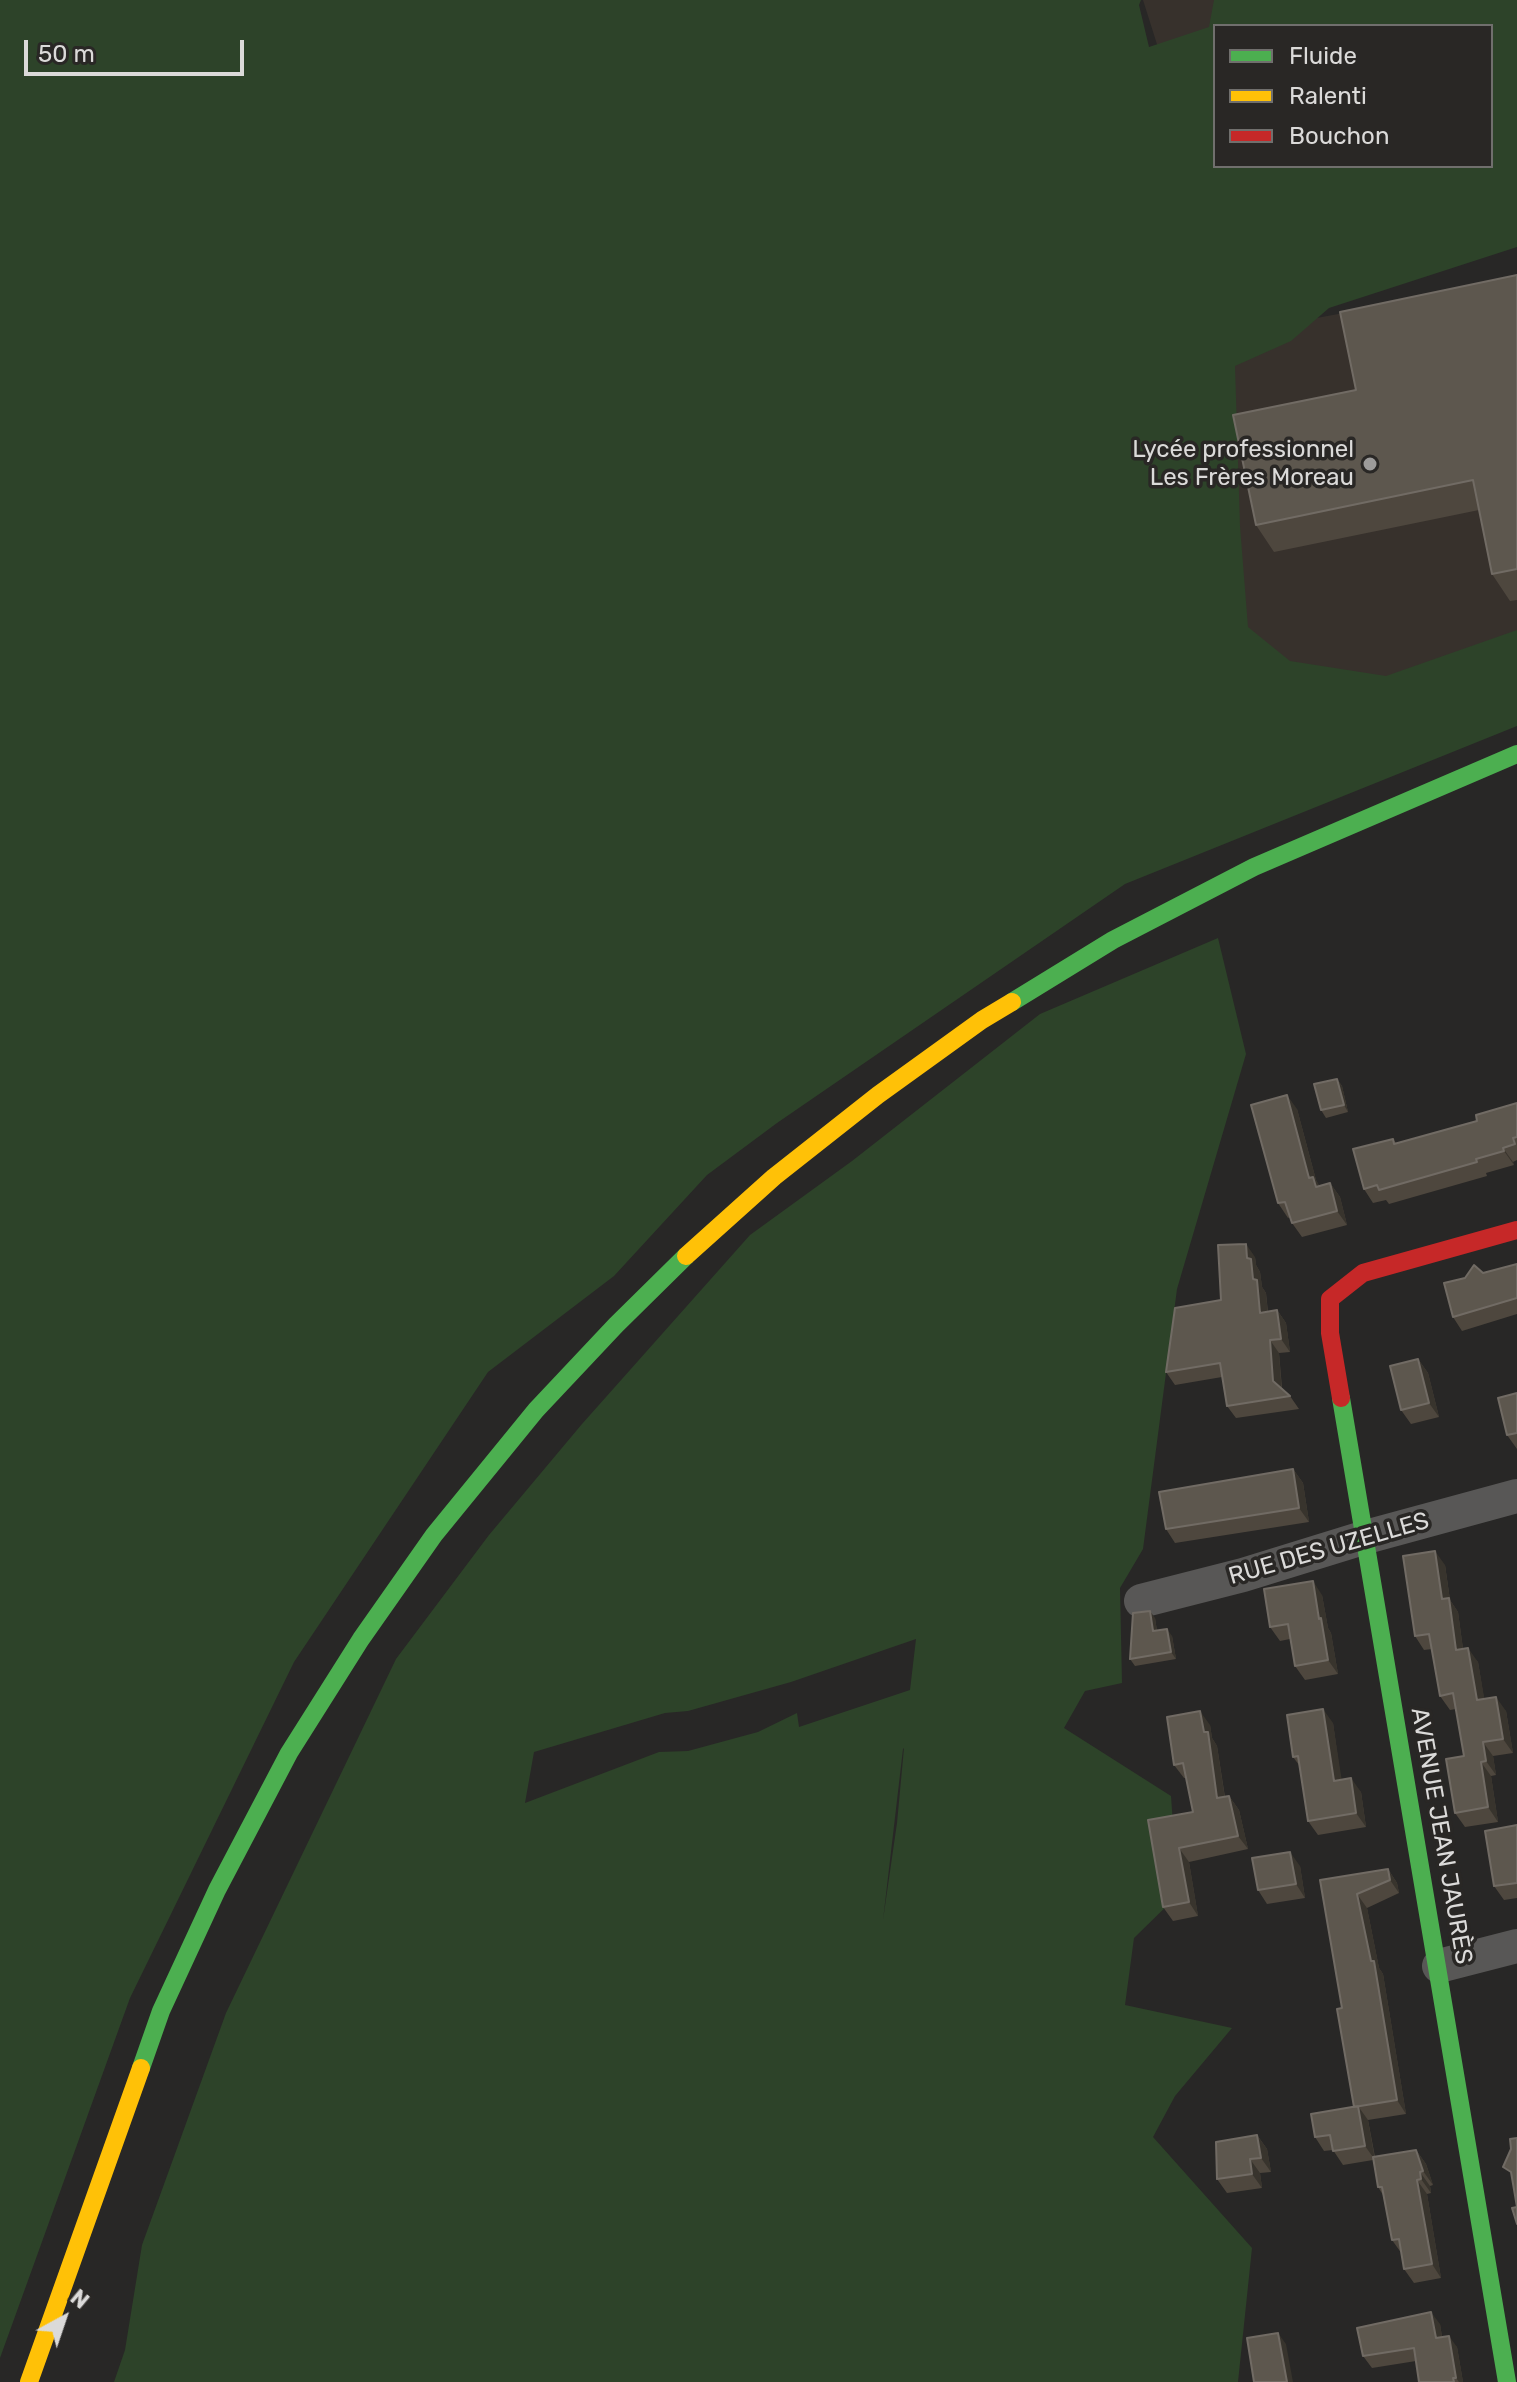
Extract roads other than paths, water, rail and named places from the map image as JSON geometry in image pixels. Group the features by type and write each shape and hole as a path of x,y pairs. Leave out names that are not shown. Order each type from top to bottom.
{"main road":[{"path":"29,2382 161,2011 217,1890 289,1753 361,1639 434,1535 536,1410 616,1325 703,1240 774,1177 878,1095 982,1020 1113,940 1254,867 1517,754"},
{"path":"1439,789 1517,768"},
{"name":"AVENUE JEAN JAURÈS","path":"1507,2382 1330,1333 1330,1299 1363,1273 1517,1230"}],"street":[{"name":"RUE DES UZELLES","path":"1141,1601 1517,1496"},
{"path":"1439,1966 1517,1946"}],"place":[{"name":"Lycée professionnel Les Frères Moreau","path":"1370,464"}]}
